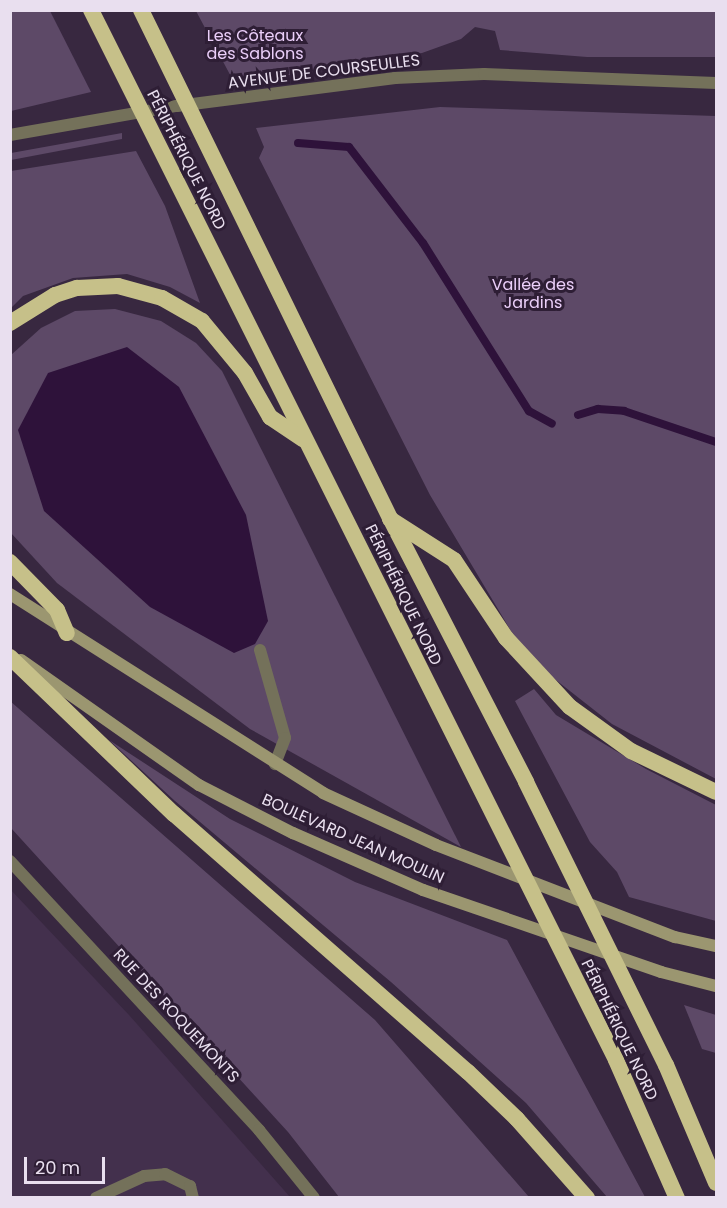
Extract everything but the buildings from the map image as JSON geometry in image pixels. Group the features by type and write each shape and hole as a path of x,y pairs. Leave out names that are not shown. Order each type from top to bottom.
{"highway":[{"name":"PÉRIPHÉRIQUE NORD","path":"91,10 616,1060 677,1197"},
{"name":"PÉRIPHÉRIQUE NORD","path":"144,15 390,518 526,782 666,1065 717,1183"},
{"path":"10,323 55,295 77,288 118,286 154,295 202,321 245,372 270,417 304,439"},
{"path":"390,518 454,560 506,638 570,707 631,751 717,792"},
{"path":"10,562 57,610 67,633"},
{"path":"10,657 174,814 468,1072 518,1119 587,1197"}],"main road":[{"path":"10,594 67,633 322,793 436,845 675,938 717,946"},
{"name":"BOULEVARD JEAN MOULIN","path":"10,652 199,785 293,833 423,890 661,972 717,986"}],"street":[{"name":"AVENUE DE COURSEULLES","path":"10,135 177,106 395,78 484,74 717,83"},
{"path":"260,650 285,738 275,764"},
{"name":"RUE DES ROQUEMONTS","path":"10,861 259,1130 314,1197"},
{"path":"96,1197 144,1176 165,1174 190,1186 193,1197"}],"shaded area":[{"path":"127,347 179,387 246,515 268,621 255,644 234,653 150,607 44,511 18,430 48,373"},
{"path":"10,889 129,1015 290,1197 11,1197"}],"green space":[{"path":"10,11 50,11 91,92 11,111"},
{"name":"Les Côteaux des Sablons","path":"196,11 716,11 716,57 587,57 500,50 495,31 475,27 461,39 422,53 235,84"},
{"name":"Vallée des Jardins","path":"440,107 716,116 716,779 612,724 547,673 514,636 430,495 259,158 264,147 256,128"},
{"path":"122,133 122,139 11,160 11,153"},
{"path":"136,151 165,206 200,303 170,287 127,274 73,278 23,296 11,308 11,171"},
{"path":"115,309 161,321 196,343 222,371 461,847 250,729 57,583 11,533 11,355 41,328 75,311"},
{"path":"534,689 556,715 646,769 716,805 716,921 629,897 617,872 590,842 515,701"},
{"path":"10,701 375,1020 529,1197 339,1197 288,1132 11,828"},
{"path":"109,740 230,819 355,882 507,940 645,1197 607,1197 526,1103 391,982 175,801"},
{"path":"684,1005 716,1015 716,1053 702,1049"}],"waterway":[{"path":"298,143 349,147 423,243 529,411 552,424"},
{"path":"578,415 598,409 624,411 716,442"}]}
